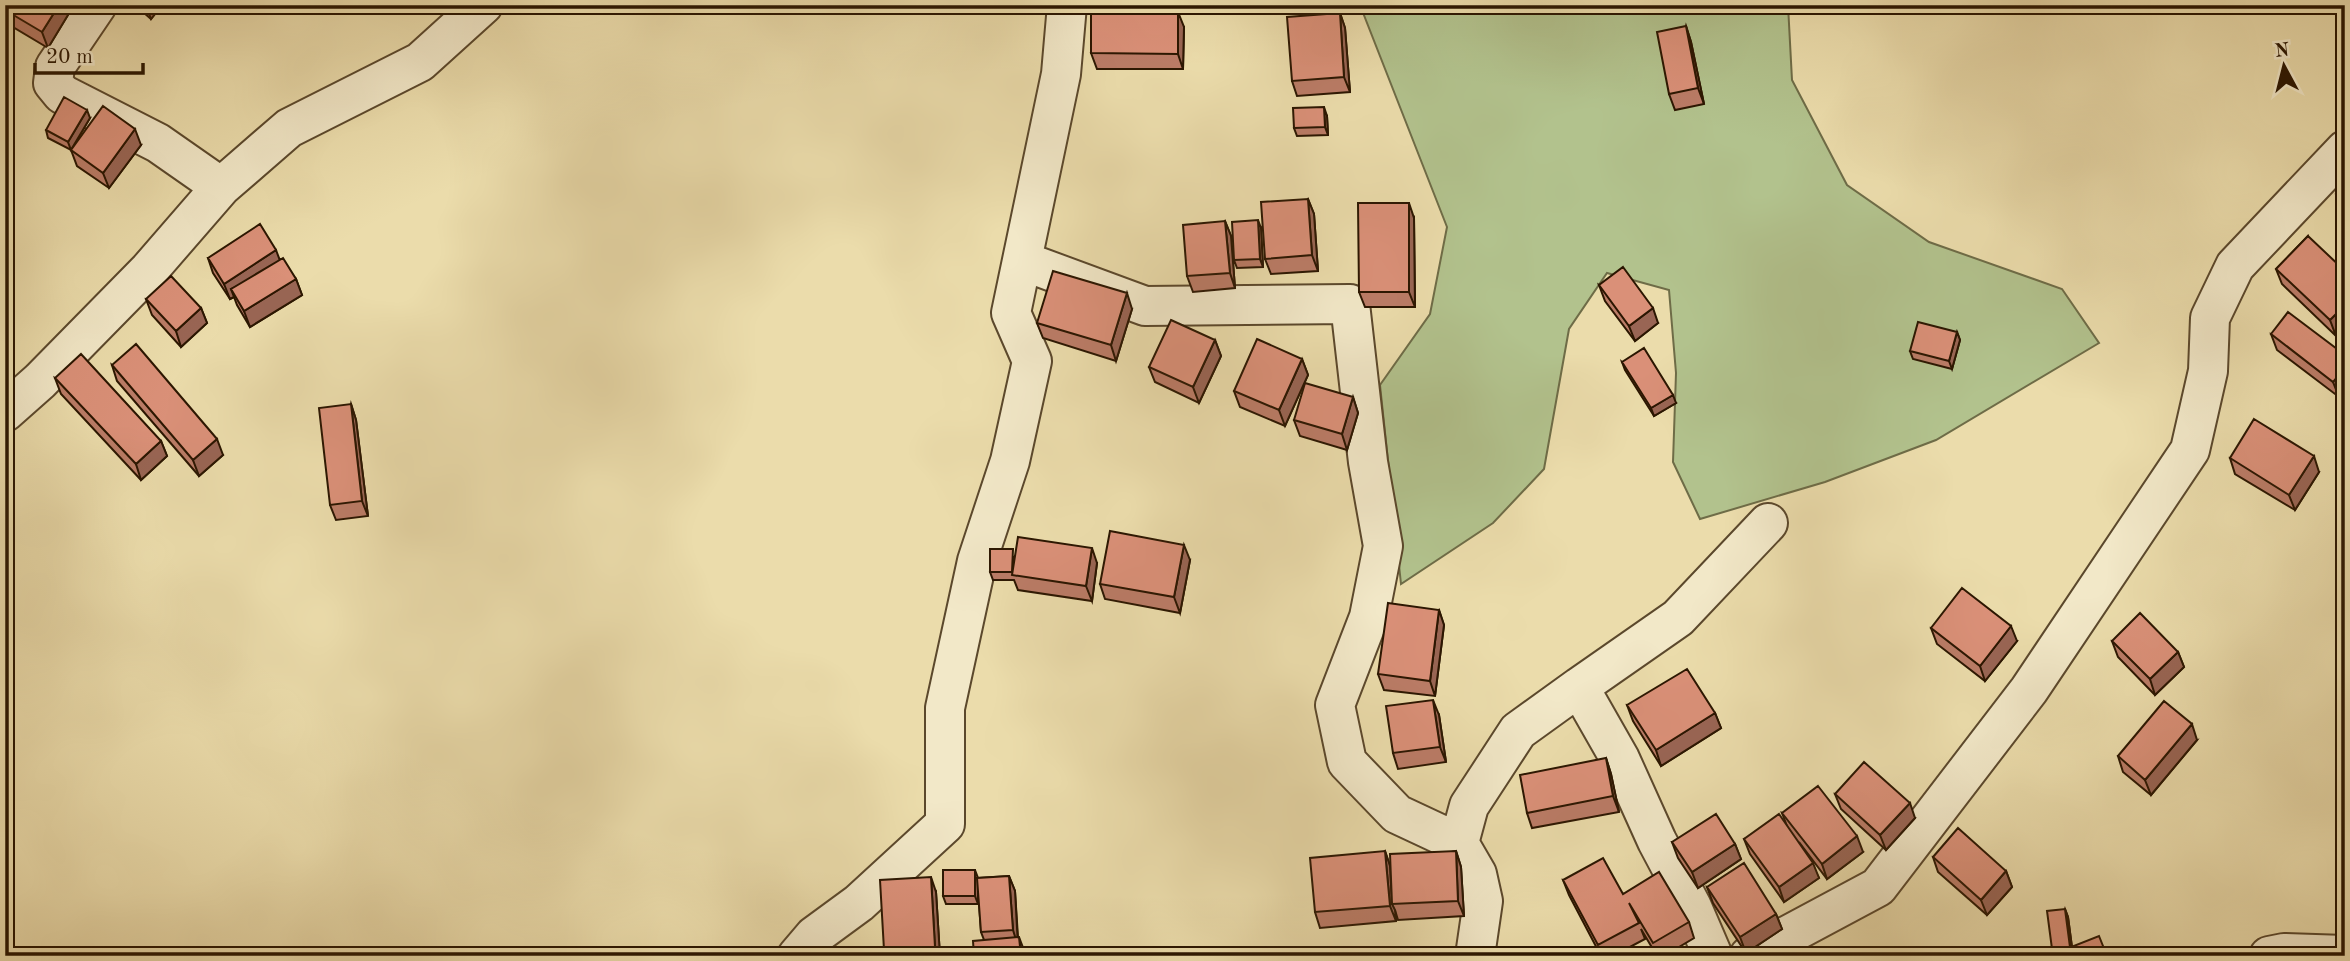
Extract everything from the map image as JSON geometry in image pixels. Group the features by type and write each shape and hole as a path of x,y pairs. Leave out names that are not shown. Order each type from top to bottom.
{"street":[{"path":"97,5 55,67 53,83 62,94 158,143 221,187"},
{"path":"5,412 40,381 149,270 221,187 289,128 420,62 483,5"},
{"path":"797,956 814,936 859,903 945,824 945,708 977,561 1010,461 1032,361 1011,313 1061,75 1067,5"},
{"path":"1749,956 1878,887 2029,690 2190,450 2208,371 2210,318 2235,266 2345,150"},
{"path":"1023,261 1145,306 1350,304 1368,462 1383,546 1369,617 1335,705 1346,762 1397,814 1459,843 1477,874 1483,901 1475,956"},
{"path":"1459,843 1469,806 1518,732 1678,618 1768,523"},
{"path":"1579,687 1620,759 1657,841 1692,906 1713,956"},
{"path":"2269,956 2284,953 2345,955"}],"green space":[{"path":"1360,5 1788,5 1792,80 1847,185 1929,242 2062,289 2099,343 1936,440 1825,482 1700,519 1673,462 1676,373 1669,290 1607,273 1569,329 1544,469 1493,523 1401,584 1380,385 1430,314 1447,227"}],"building":[{"path":"5,5 59,5 42,32 5,10"},
{"path":"141,5 152,5 148,11"},
{"path":"1091,12 1178,12 1178,54 1091,53"},
{"path":"1340,13 1344,77 1292,81 1287,17"},
{"path":"1686,26 1698,88 1669,94 1657,32"},
{"path":"64,97 87,110 68,142 46,130"},
{"path":"103,106 135,129 103,173 71,150"},
{"path":"1324,107 1325,127 1294,128 1293,108"},
{"path":"2345,184 2345,202 2336,194"},
{"path":"1308,199 1312,255 1265,259 1261,202"},
{"path":"1358,203 1409,203 1409,292 1359,292"},
{"path":"1258,220 1260,259 1234,260 1232,222"},
{"path":"1225,221 1230,273 1187,276 1183,225"},
{"path":"260,224 276,250 224,284 208,258"},
{"path":"2308,236 2345,271 2345,305 2330,320 2276,269"},
{"path":"283,258 296,279 244,311 231,289"},
{"path":"1623,267 1653,308 1629,326 1599,285"},
{"path":"1053,271 1127,293 1111,345 1037,323"},
{"path":"171,276 201,308 176,331 146,299"},
{"path":"2288,312 2345,355 2345,367 2333,382 2271,334"},
{"path":"1171,320 1215,340 1193,387 1149,367"},
{"path":"1918,322 1957,332 1949,361 1910,351"},
{"path":"1257,339 1302,359 1279,410 1234,391"},
{"path":"136,344 217,439 193,460 112,365"},
{"path":"1644,348 1673,395 1651,408 1622,362"},
{"path":"81,354 161,441 136,464 55,378"},
{"path":"1305,383 1353,397 1342,434 1294,420"},
{"path":"351,404 362,501 330,505 319,408"},
{"path":"2254,419 2314,456 2289,495 2230,458"},
{"path":"1110,531 1184,545 1174,597 1100,584"},
{"path":"1018,537 1092,548 1086,586 1012,575"},
{"path":"990,549 1013,549 1012,572 990,572"},
{"path":"1962,588 2011,626 1980,666 1931,628"},
{"path":"1388,603 1439,610 1430,681 1378,674"},
{"path":"2140,613 2178,652 2150,679 2112,641"},
{"path":"1687,669 1715,713 1656,750 1627,705"},
{"path":"1433,700 1440,747 1393,753 1386,706"},
{"path":"2164,701 2192,724 2145,780 2118,756"},
{"path":"1606,758 1613,796 1527,813 1520,775"},
{"path":"1864,762 1910,803 1880,835 1835,794"},
{"path":"1818,786 1857,836 1822,864 1782,813"},
{"path":"1716,814 1735,844 1692,872 1672,842"},
{"path":"1779,814 1813,863 1779,887 1744,839"},
{"path":"1958,828 2006,871 1981,900 1933,857"},
{"path":"1385,851 1390,906 1315,912 1310,858"},
{"path":"1456,851 1458,901 1392,904 1390,854"},
{"path":"1603,858 1623,894 1659,872 1689,922 1653,943 1629,903 1639,923 1598,945 1563,880"},
{"path":"1744,863 1776,914 1740,937 1707,887"},
{"path":"943,870 975,870 975,896 943,896"},
{"path":"1009,876 1013,930 981,932 977,878"},
{"path":"931,877 935,947 884,950 880,880"},
{"path":"2065,909 2070,947 2052,949 2047,911"},
{"path":"2099,936 2107,956 2069,956 2066,949"},
{"path":"1019,937 1021,956 974,956 973,941"}]}
